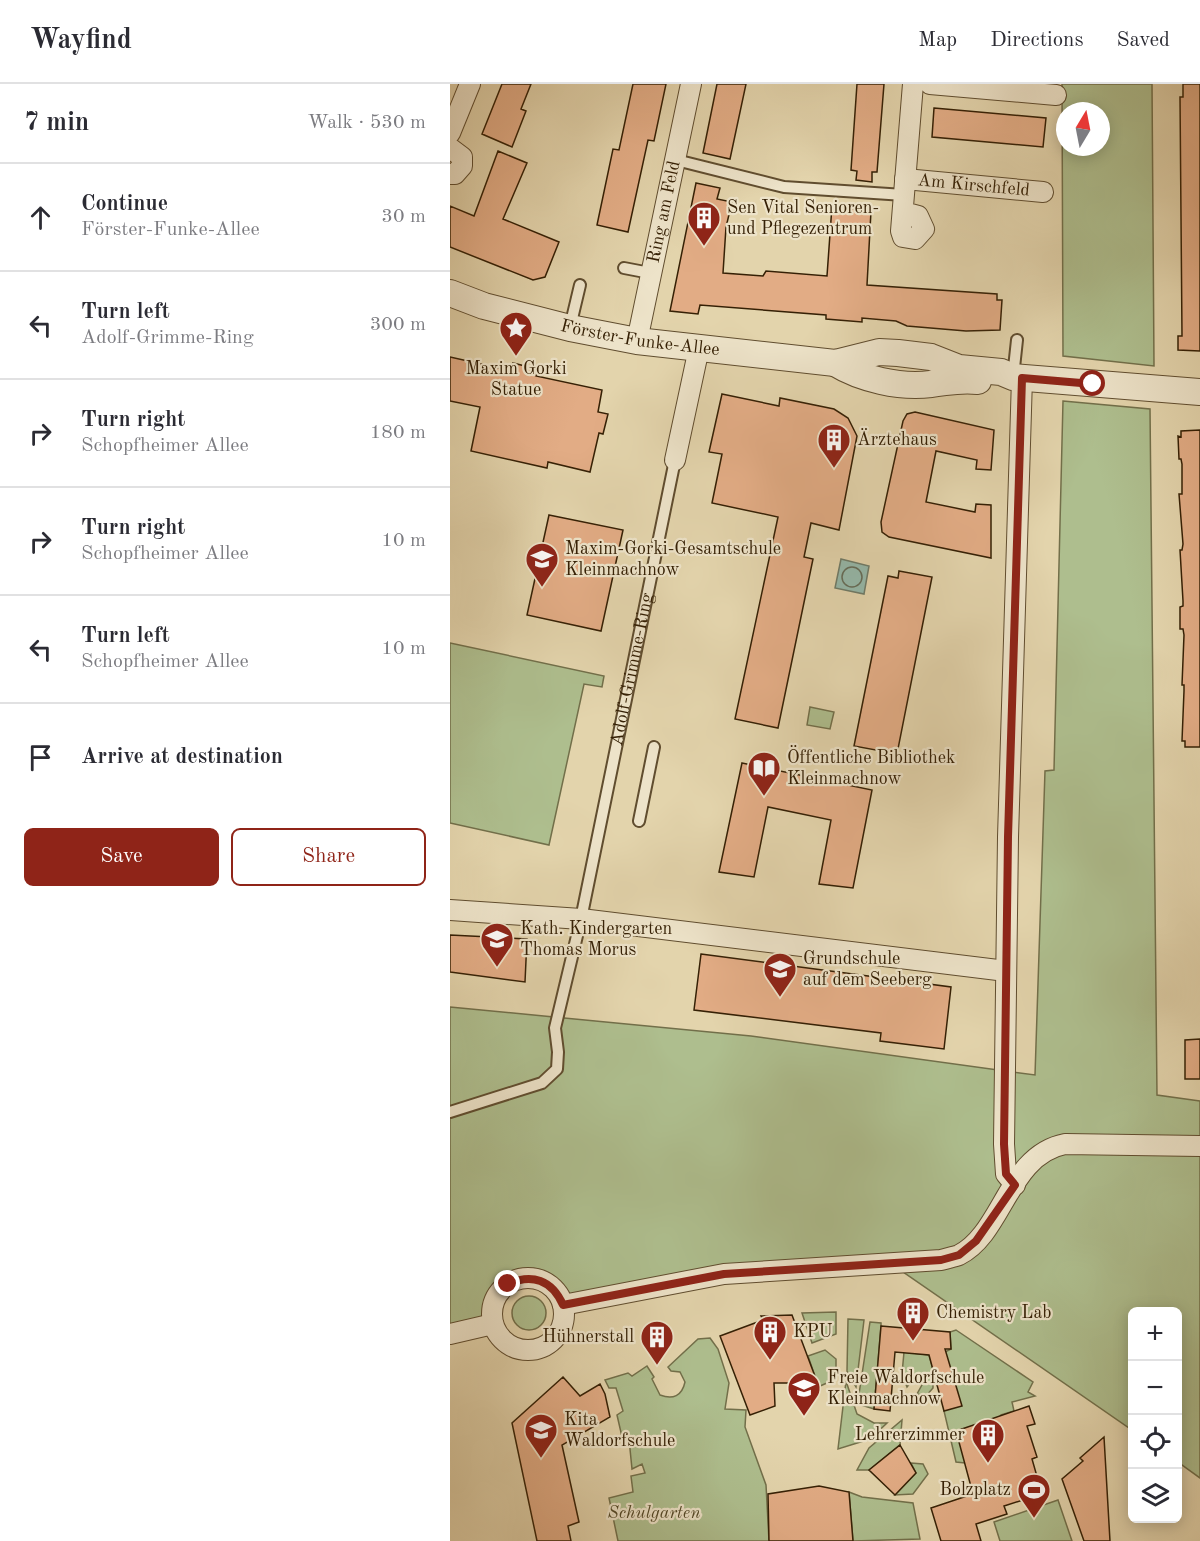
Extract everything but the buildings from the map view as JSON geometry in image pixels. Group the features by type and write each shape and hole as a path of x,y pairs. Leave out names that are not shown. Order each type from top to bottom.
{"street":[{"path":"450,133 470,84"},
{"name":"Ring am Feld","path":"637,341 691,84"},
{"name":"Am Kirschfeld","path":"913,84 904,196 1043,192"},
{"path":"930,84 1056,95"},
{"path":"450,148 462,157 462,166 455,174 450,174"},
{"name":"Förster-Funke-Allee","path":"450,293 484,306 570,328 637,341 835,363 865,378 930,385 955,379 1000,383 1018,378 1200,392"},
{"name":"Adolf-Grimme-Ring","path":"675,460 699,348"},
{"path":"1015,1185 1006,1174 1004,1164 1018,378"},
{"path":"450,910 741,932 1006,971"},
{"path":"563,1305 724,1274 941,1260 959,1255 976,1241 1031,1161 1049,1147 1065,1144 1200,1146"},
{"path":"519,1279 541,1280 558,1294 563,1305 564,1317 561,1329 554,1340 537,1348 519,1349 507,1344 498,1335 493,1324 494,1301 500,1291 519,1279"},
{"path":"450,1334 493,1324"}],"lane":[{"path":"676,160 784,187 904,196"},
{"path":"624,268 650,273"},
{"path":"570,328 580,285"},
{"path":"1017,340 1018,378"},
{"name":"Adolf-Grimme-Ring","path":"450,1112 542,1083 557,1069 558,1052 555,1028 581,919 675,460"},
{"path":"639,821 654,747"}],"green space":[{"path":"1062,84 1152,84 1154,366 1063,356 1062,156 1110,156 1110,102 1062,102"},
{"path":"1063,401 1150,409 1157,1095 1200,1101 1200,1478 1182,1465 1182,1307 1128,1307 1128,1427 890,1263 763,1270 563,1305 554,1291 543,1282 531,1279 519,1280 508,1285 499,1294 494,1308 493,1324 450,1334 450,1007 751,1036 1035,1075 1045,771 1054,770"},
{"path":"450,643 604,676 602,687 584,684 549,845 450,823"},
{"path":"810,707 834,712 830,729 807,725"},
{"path":"529,1296 541,1301 546,1313 541,1325 529,1330 517,1325 512,1313 517,1301"},
{"path":"836,1312 836,1334 812,1343 802,1313"},
{"path":"848,1319 864,1320 856,1387 847,1371"},
{"path":"870,1322 881,1323 874,1409 861,1405 859,1394"},
{"path":"956,1330 1033,1382 1028,1392 1035,1396 1012,1402 1014,1411 1001,1415 965,1463 956,1462 944,1411 945,1352 951,1349 950,1332"},
{"name":"Schulgarten","path":"710,1338 718,1349 729,1383 725,1409 746,1410 745,1427 766,1485 769,1541 618,1541 609,1498 633,1492 631,1476 645,1473 642,1464 632,1469 629,1439 622,1437 617,1415 623,1411 616,1388 609,1388 605,1380 628,1373 632,1376 647,1366 654,1377 652,1379 660,1395 676,1396 682,1391 685,1382 680,1372 671,1371 668,1367 698,1339"},
{"path":"825,1350 836,1359 836,1379 811,1390 805,1383 816,1379 808,1356"},
{"path":"904,1352 929,1355 933,1369 933,1388 926,1396 917,1394 923,1383 915,1377 907,1387 902,1374"},
{"path":"846,1381 857,1414 874,1423 887,1423 870,1439 838,1449"},
{"path":"902,1420 900,1445 869,1470 857,1470 869,1448"},
{"path":"911,1463 923,1464 928,1474 913,1494 895,1495 916,1473"},
{"path":"849,1492 862,1497 913,1503 920,1539 853,1541"},
{"name":"Bolzplatz","path":"1058,1500 1072,1541 1000,1541 994,1522"}],"water":[{"path":"841,559 869,566 864,594 835,588"}],"place":[{"name":"Sen Vital Senioren- und Pflegezentrum","path":"704,247"},
{"name":"Maxim Gorki Statue","path":"516,357"},
{"name":"Ärztehaus","path":"834,469"},
{"name":"Maxim-Gorki-Gesamtschule Kleinmachnow","path":"542,588"},
{"name":"Öffentliche Bibliothek Kleinmachnow","path":"764,797"},
{"name":"Kath. Kindergarten Thomas Morus","path":"497,968"},
{"name":"Grundschule auf dem Seeberg","path":"780,998"},
{"name":"Chemistry Lab","path":"913,1342"},
{"name":"KPU","path":"770,1361"},
{"name":"Hühnerstall","path":"657,1366"},
{"name":"Freie Waldorfschule Kleinmachnow","path":"804,1417"},
{"name":"Kita Waldorfschule","path":"541,1459"},
{"name":"Lehrerzimmer","path":"988,1464"},
{"name":"Bolzplatz","path":"1034,1519"}],"route":[{"path":"508,1284 519,1279 541,1280 551,1286 563,1305 724,1274 941,1260 959,1255 976,1241 1015,1185 1006,1174 1004,1164 1005,987 1022,378 1093,384"}]}
